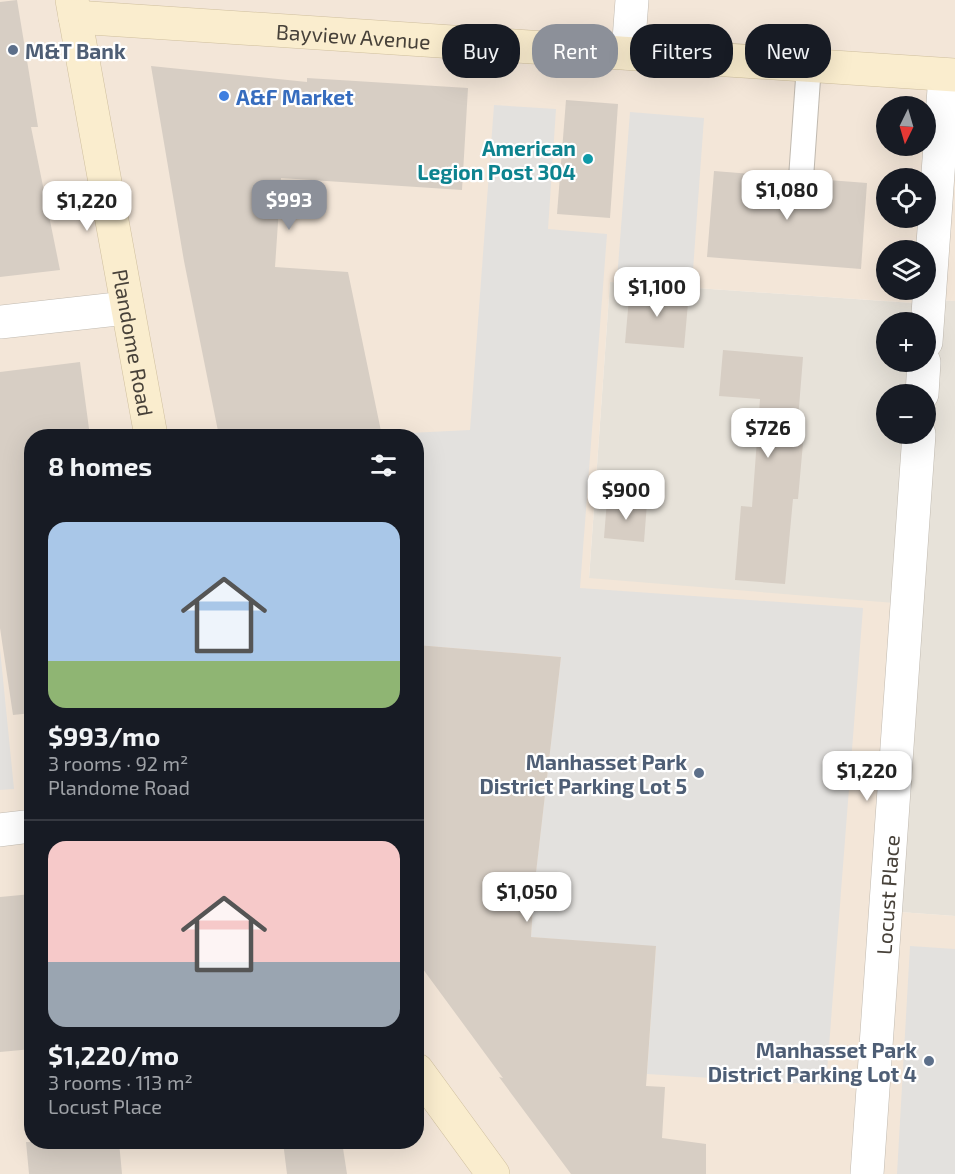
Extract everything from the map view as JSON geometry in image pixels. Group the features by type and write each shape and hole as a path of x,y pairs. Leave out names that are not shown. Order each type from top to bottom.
{"street":[{"path":"628,53 632,0"},
{"name":"Bayview Avenue","path":"74,8 745,61"},
{"name":"Plandome Road","path":"74,8 126,308 150,429"},
{"name":"Bayview Avenue","path":"831,67 950,75"},
{"path":"928,312 950,75"},
{"path":"932,312 942,277 955,250"},
{"path":"0,322 126,308"},
{"name":"Locust Place","path":"867,1174 918,444"},
{"path":"0,830 24,827"},
{"path":"424,1080 493,1174"}],"lane":[{"path":"801,178 808,78"}],"shaded area":[{"path":"0,0 955,0 955,301 936,300 936,240 876,240 876,300 928,300 928,304 610,282 589,578 907,604 886,911 955,916 955,1174 0,1174"},
{"name":"Manhasset Park District Parking Lot 5","path":"494,105 556,109 548,229 607,234 580,588 863,608 826,1085 647,1074 656,947 531,937 534,889 561,657 424,646 424,432 470,430"},
{"path":"630,112 704,118 692,284 617,279"},
{"path":"610,282 927,304 928,300 955,301 955,916 885,911 589,579"},
{"path":"0,649 14,789 0,790"},
{"name":"Manhasset Park District Parking Lot 4","path":"910,946 955,949 955,1174 897,1174"}],"building":[{"path":"17,0 38,127 31,127 60,270 0,277 0,2"},
{"path":"151,66 307,82 307,78 468,88 462,190 281,178 275,267 348,272 381,429 218,429 184,261"},
{"name":"American Legion Post 304","path":"566,100 618,104 610,218 557,214"},
{"path":"714,171 787,177 788,184 801,192 807,191 815,179 867,183 861,269 707,257"},
{"path":"630,287 689,292 684,348 625,343"},
{"path":"723,350 803,357 797,432 804,432 798,499 793,499 785,584 735,580 741,506 752,507 760,399 719,396"},
{"path":"80,362 89,429 24,429 24,714 13,715 0,628 0,372"},
{"path":"607,500 647,503 644,542 604,538"},
{"path":"424,646 561,657 534,890 531,937 656,946 646,1086 665,1087 662,1138 706,1144 706,1174 571,1174 499,1077 503,1078 424,971"},
{"path":"24,895 24,1050 0,1052 0,897"},
{"path":"27,1149 120,1149 122,1174 29,1174"},
{"path":"284,1149 343,1149 347,1174 287,1174"}],"place":[{"name":"M&T Bank","path":"13,50"},
{"name":"A&F Market","path":"224,96"},
{"name":"American Legion Post 304","path":"588,159"},
{"name":"Manhasset Park District Parking Lot 5","path":"699,773"},
{"name":"Manhasset Park District Parking Lot 4","path":"929,1061"}]}
